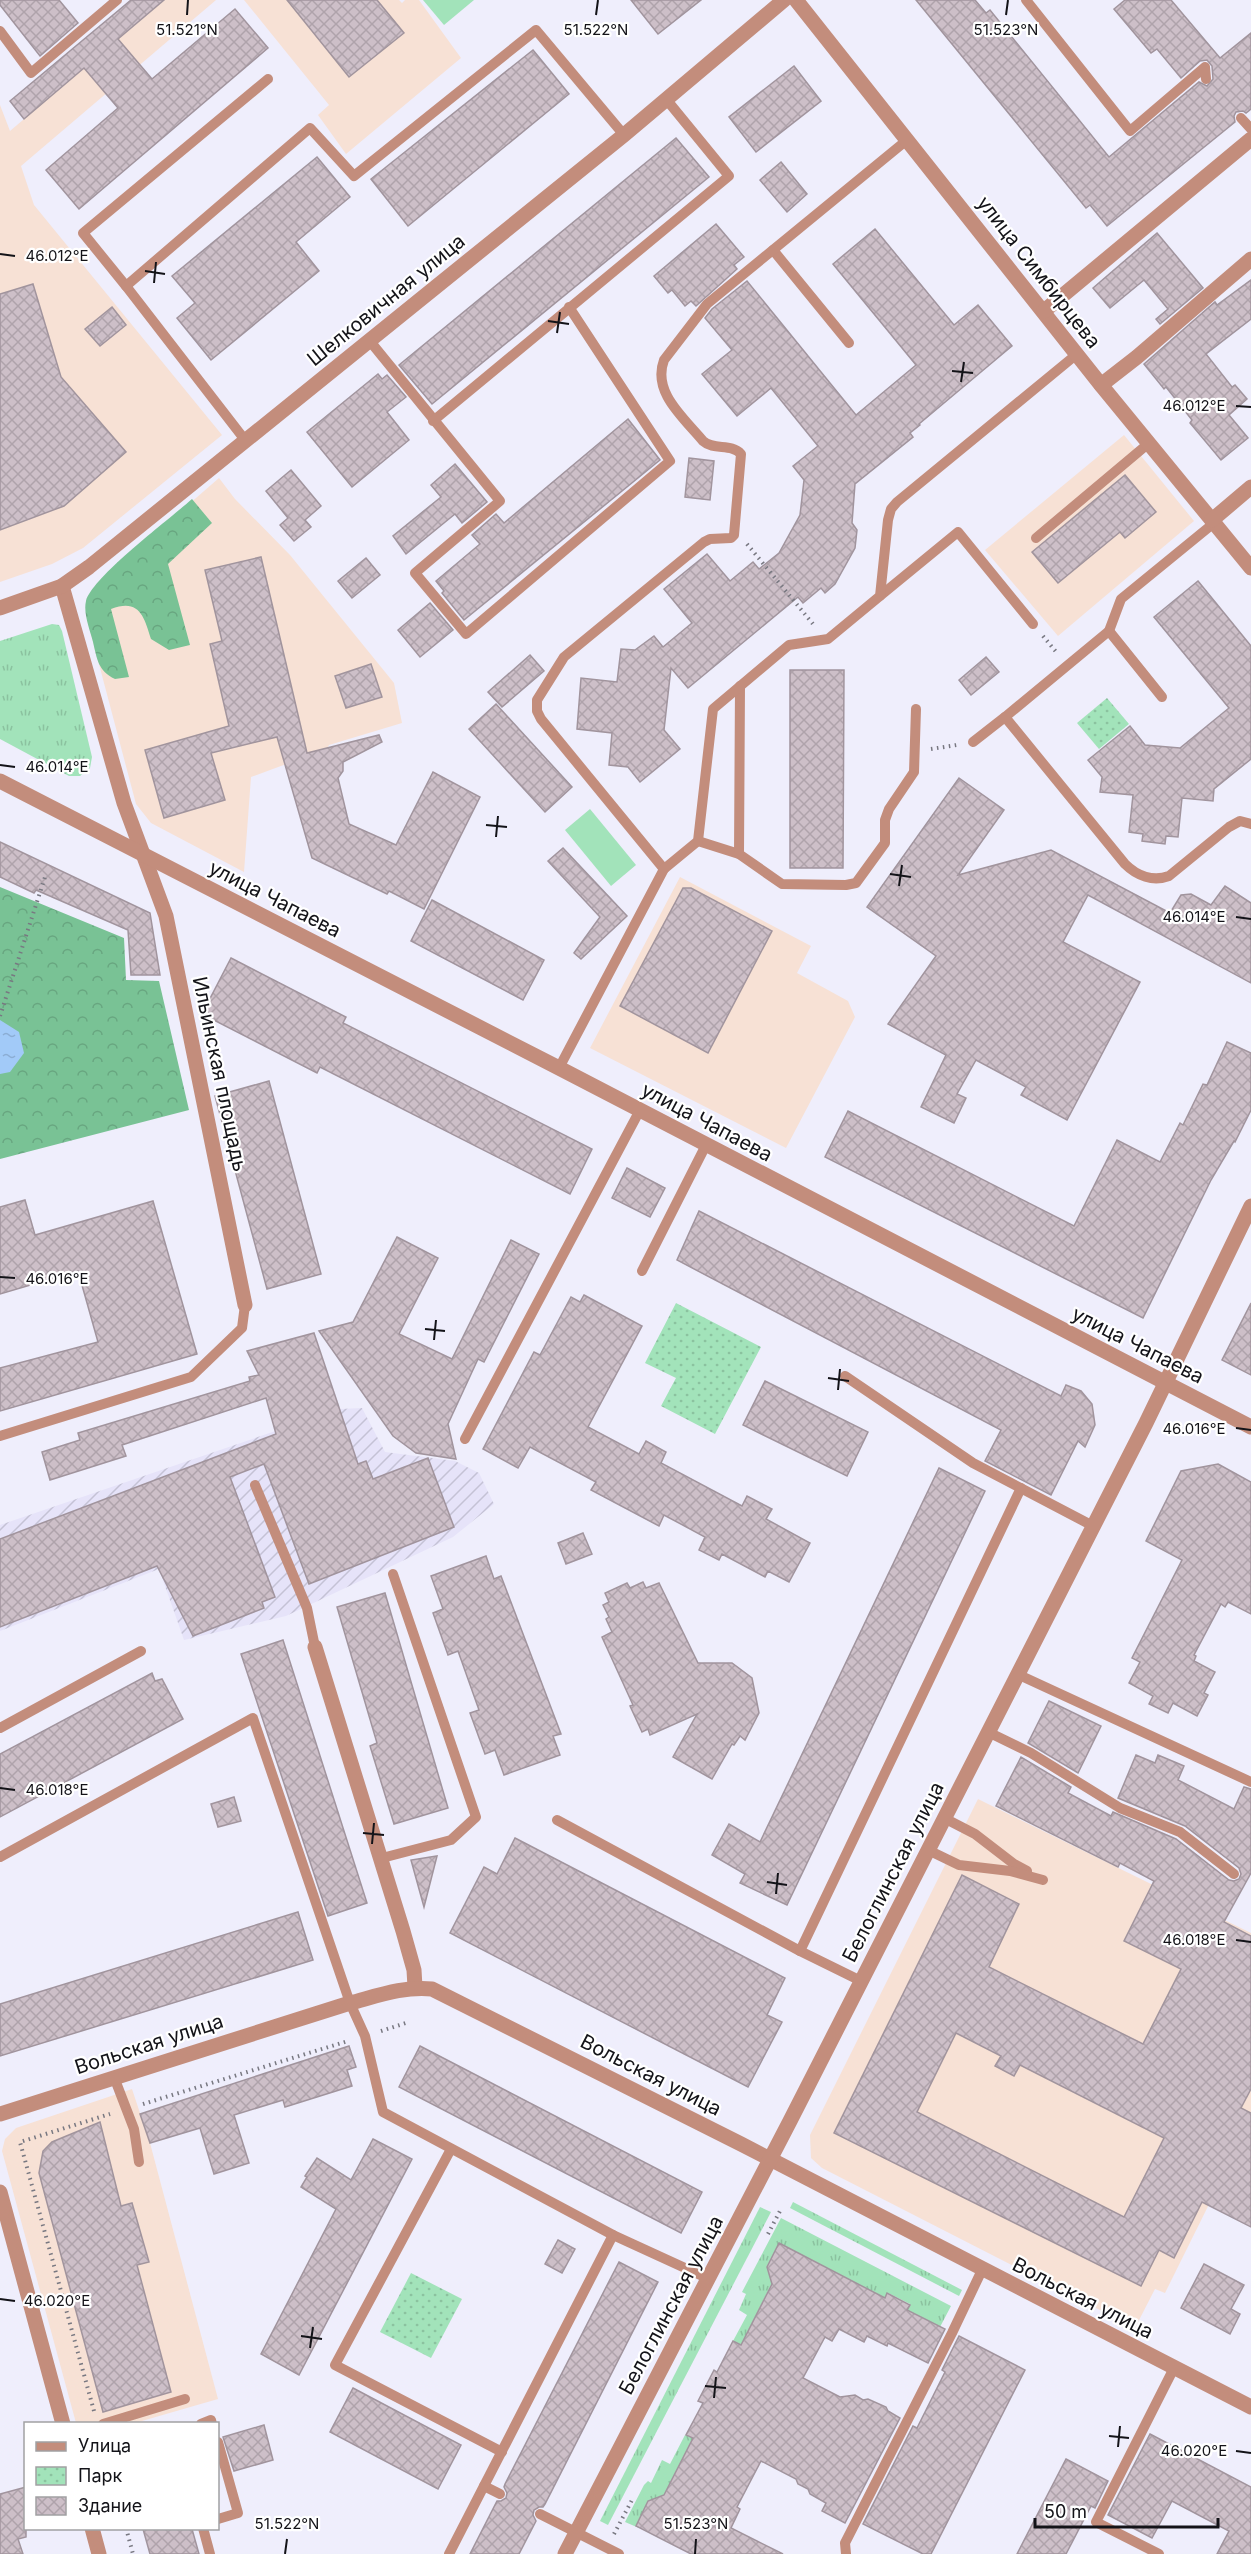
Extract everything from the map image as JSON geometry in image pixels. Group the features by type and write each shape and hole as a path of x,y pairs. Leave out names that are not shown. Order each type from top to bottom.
{"street":[{"name":"Шелковичная улица","path":"0,608 62,586 624,135 783,0"},
{"name":"улица Симбирцева","path":"796,0 1101,385 1251,568"},
{"path":"1044,311 1251,139"},
{"path":"1101,385 1251,259"},
{"path":"1213,522 1251,487"},
{"name":"Ильинская площадь","path":"62,586 124,803 166,916 245,1305"},
{"path":"0,781 143,855"},
{"name":"улица Чапаева","path":"143,855 1251,1427"},
{"name":"Белоглинская улица","path":"565,2554 709,2278 1166,1383 1251,1206"},
{"path":"315,1647 382,1858 414,1970 415,1987"},
{"name":"Вольская улица","path":"0,2114 350,2003 415,1987 432,1989 770,2159 1251,2407"},
{"path":"0,2192 62,2422"},
{"path":"92,2530 99,2554"}],"lane":[{"path":"1026,0 1130,131 1205,66 1206,79"},
{"path":"0,31 31,73 115,1"},
{"path":"126,286 310,128 354,176 536,30 624,135"},
{"path":"245,440 83,233 268,78"},
{"path":"433,421 729,176 666,99"},
{"path":"1240,118 1251,129"},
{"path":"664,869 541,719 537,711 537,700 564,657 704,542 710,539 731,538 735,530 741,454 738,450 715,447 703,441 666,396 661,386 660,370 664,360 707,304 907,140"},
{"path":"773,250 849,343"},
{"path":"369,340 500,501 415,573 466,634 670,461 569,307"},
{"path":"880,596 891,509 1077,354"},
{"path":"1036,538 1149,443"},
{"path":"973,742 1109,631 1121,600 1213,522"},
{"path":"559,1068 664,869 698,841 713,709 789,645 825,639 958,532 1033,624"},
{"path":"1109,631 1162,697"},
{"path":"739,854 740,686"},
{"path":"698,841 739,854 782,884 846,885 856,883 885,843 885,820 889,809 914,772 916,709"},
{"path":"1005,717 1125,864 1139,874 1160,879 1169,876 1229,827 1240,822 1251,824"},
{"path":"465,1439 640,1110"},
{"path":"642,1271 706,1145"},
{"path":"0,1436 191,1377 242,1328 245,1305"},
{"path":"845,1376 973,1463 1093,1526"},
{"path":"255,1485 307,1608 315,1647"},
{"path":"800,1951 1021,1488"},
{"path":"382,1858 451,1840 476,1817 393,1574"},
{"path":"0,1728 141,1651"},
{"path":"1017,1674 1251,1782"},
{"path":"0,1857 253,1718 350,2003 365,2036 383,2112 613,2235 709,2278"},
{"path":"988,1732 1031,1754 1120,1808 1180,1832 1234,1874"},
{"path":"928,1850 959,1865 1010,1871 1043,1880 1014,1864 975,1834 944,1818"},
{"path":"557,1820 800,1951 861,1981"},
{"path":"114,2077 134,2129 139,2162"},
{"path":"451,2150 335,2365 502,2452"},
{"path":"449,2554 613,2235"},
{"path":"846,2554 845,2543 982,2270"},
{"path":"1159,2554 1096,2522 1174,2368"},
{"path":"110,2422 185,2399"},
{"path":"219,2446 238,2513 219,2519"},
{"path":"484,2486 500,2494"},
{"path":"540,2514 619,2554"},
{"path":"203,2530 210,2554"}],"path":[{"path":"735,530 825,639"},
{"path":"916,752 957,745"},
{"path":"0,1016 46,874"},
{"path":"94,2412 20,2142 409,2022"},
{"path":"768,2234 781,2209"},
{"path":"614,2535 632,2500"},
{"path":"126,2530 133,2554"}],"shaded area":[{"path":"164,0 216,0 21,166 34,205 222,435 83,548 52,564 0,582 0,105 10,131"},
{"path":"244,0 399,0 402,3 405,0 419,0 461,58 346,154 318,115 329,105"},
{"path":"1124,435 1194,521 1058,636 985,550"},
{"path":"219,478 235,499 290,555 394,683 402,723 329,745 327,749 251,777 244,872 151,823 136,804 86,615 86,601 96,585"},
{"path":"680,877 811,946 797,973 848,1001 855,1017 786,1148 590,1048"},
{"path":"362,1408 385,1452 455,1461 479,1473 494,1504 453,1537 286,1616 184,1640 159,1569 0,1631 0,1525 340,1409"},
{"path":"978,1799 1251,1933 1251,2177 1228,2166 1165,2293 1155,2289 1135,2328 822,2168 811,2158 810,2135"},
{"path":"132,2089 150,2143 218,2399 138,2422 76,2422 2,2151 5,2139 16,2128"}],"green space":[{"path":"423,0 474,0 444,25"},
{"path":"192,499 212,523 168,564 190,645 169,650 151,639 139,611 128,606 111,609 129,677 115,679 105,672 97,659 86,616 86,601 102,577"},
{"path":"52,624 59,625 62,631 92,757 90,768 80,776 69,776 0,739 0,641"},
{"path":"1107,698 1129,724 1099,749 1077,723"},
{"path":"590,809 636,865 611,886 565,830"},
{"path":"0,887 124,938 126,980 159,981 189,1110 0,1159"},
{"path":"676,1303 761,1347 715,1434 661,1406 676,1378 645,1363"},
{"path":"793,2202 962,2290 959,2296 790,2208"},
{"path":"760,2207 771,2212 608,2525 600,2521"},
{"path":"781,2218 951,2306 940,2327 907,2310 910,2304 888,2293 885,2298 776,2275 741,2345 733,2341 747,2315 739,2310 746,2294 742,2292"},
{"path":"411,2273 462,2299 431,2358 380,2332"},
{"path":"685,2435 693,2438 660,2503 648,2502 637,2524 639,2528 625,2522 644,2485 648,2481 651,2483 662,2460 670,2464"}],"water":[{"path":"0,1020 19,1032 24,1053 10,1072 0,1074"}],"building":[{"path":"0,0 59,0 78,23 40,56 0,5"},
{"path":"131,0 164,0 118,39 152,79 235,9 268,48 79,209 46,170 118,108 84,68 24,119 10,101"},
{"path":"287,0 377,0 404,33 349,77"},
{"path":"631,0 701,0 658,34"},
{"path":"916,0 975,0 986,13 990,10 1109,157 1199,82 1207,86 1213,79 1212,66 1207,60 1200,61 1181,78 1157,49 1151,53 1114,9 1125,0 1171,0 1220,58 1251,33 1251,109 1246,113 1236,112 1235,122 1107,226 1090,205 1086,208"},
{"path":"533,50 569,94 408,226 371,179"},
{"path":"794,66 821,101 756,152 729,117"},
{"path":"676,138 709,177 432,404 399,365"},
{"path":"317,157 350,197 296,242 319,271 211,360 177,318 195,303 172,276"},
{"path":"781,162 807,194 787,212 760,180"},
{"path":"716,224 744,257 734,265 737,269 696,306 691,301 685,306 672,290 668,293 654,276"},
{"path":"875,229 954,325 978,305 1012,346 919,424 910,433 913,437 855,484 852,523 857,530 855,548 835,584 825,593 821,588 803,603 798,597 688,688 671,668 664,730 680,749 640,782 628,767 609,765 612,733 577,729 581,678 617,682 621,649 635,650 654,636 663,647 692,623 664,589 707,554 730,581 753,562 759,569 779,553 800,515 804,480 793,466 818,446 771,388 737,416 702,374 732,350 705,318 712,309 747,281 856,415 916,365 833,264"},
{"path":"1157,233 1203,288 1160,324 1156,319 1168,309 1144,280 1110,308 1093,288"},
{"path":"1251,280 1251,319 1206,354 1232,387 1235,385 1247,399 1229,415 1248,438 1221,460 1190,423 1192,420 1166,387 1164,389 1144,364 1215,302 1217,305"},
{"path":"33,284 61,377 126,452 64,506 0,530 0,294"},
{"path":"112,307 126,325 100,346 85,329"},
{"path":"378,374 382,379 387,375 406,397 387,412 409,440 352,487 307,432"},
{"path":"628,419 660,460 464,620 442,593 444,591 436,581 480,544 472,535 496,514 504,523"},
{"path":"689,458 714,461 710,500 685,497"},
{"path":"455,464 487,502 462,523 455,514 406,554 393,536 441,497 431,485"},
{"path":"291,470 321,506 305,520 311,527 294,541 280,525 288,518 266,491"},
{"path":"1125,475 1156,512 1125,538 1120,532 1058,583 1032,552"},
{"path":"261,557 307,753 379,735 382,742 343,762 343,771 338,778 349,824 396,845 433,772 480,797 424,909 389,891 387,894 312,858 277,737 211,753 225,800 164,818 145,750 229,726 210,644 222,641 205,570"},
{"path":"366,558 380,575 352,598 338,581"},
{"path":"1198,581 1251,646 1251,759 1214,789 1213,801 1182,798 1178,837 1166,836 1165,844 1142,841 1143,834 1129,832 1133,795 1100,792 1102,777 1088,760 1130,726 1145,745 1180,748 1229,708 1154,617"},
{"path":"430,603 453,630 420,657 398,630"},
{"path":"530,655 544,671 502,707 488,692"},
{"path":"986,657 999,672 971,695 959,680"},
{"path":"371,664 382,697 346,708 335,676"},
{"path":"790,670 844,670 843,868 790,868"},
{"path":"496,704 572,787 545,812 469,729"},
{"path":"959,778 1004,810 958,875 1051,850 1170,913 1181,895 1191,894 1211,905 1225,886 1251,903 1251,983 1088,895 1063,942 1140,982 1067,1120 1021,1095 1026,1087 976,1060 957,1094 966,1098 954,1123 921,1107 946,1055 888,1024 936,956 867,907"},
{"path":"0,842 150,913 160,975 131,975 128,930 0,877"},
{"path":"563,848 627,916 581,959 574,953 600,917 548,861"},
{"path":"683,888 691,888 772,931 708,1053 620,1006"},
{"path":"432,900 544,960 523,1000 411,941"},
{"path":"231,958 346,1017 343,1023 592,1149 570,1194 320,1067 317,1073 202,1014"},
{"path":"1227,1042 1251,1053 1251,1110 1235,1142 1211,1180 1143,1318 825,1157 848,1111 1074,1226 1117,1140 1160,1162 1180,1123 1183,1125 1203,1084 1207,1085"},
{"path":"269,1081 321,1274 267,1289 215,1096"},
{"path":"627,1168 665,1188 650,1217 612,1198"},
{"path":"25,1200 35,1235 153,1201 197,1354 0,1411 0,1368 98,1342 78,1271 0,1294 0,1207"},
{"path":"699,1211 1061,1396 1066,1385 1081,1391 1092,1404 1095,1425 1085,1447 1078,1441 1051,1495 985,1461 1001,1430 677,1260"},
{"path":"397,1237 438,1258 399,1334 452,1359 511,1240 539,1254 484,1362 478,1359 448,1424 456,1459 416,1453 393,1436 319,1331 353,1322"},
{"path":"584,1295 642,1326 588,1427 639,1454 646,1441 666,1452 661,1463 742,1506 747,1496 772,1509 766,1519 810,1543 789,1582 768,1571 765,1577 722,1554 719,1560 699,1550 705,1537 664,1515 659,1526 591,1490 596,1482 530,1447 518,1468 483,1449 534,1352 540,1355 571,1297 580,1302"},
{"path":"1251,1303 1251,1375 1222,1360"},
{"path":"314,1333 358,1464 366,1461 373,1479 428,1458 454,1527 309,1584 264,1464 230,1477 275,1597 262,1602 264,1608 193,1636 157,1566 0,1627 0,1539 276,1434 266,1398 122,1445 126,1456 50,1480 42,1452 80,1440 78,1433 250,1381 249,1377 259,1375 247,1351"},
{"path":"765,1381 868,1432 847,1476 743,1425"},
{"path":"1218,1464 1251,1482 1251,1614 1228,1602 1225,1607 1221,1604 1194,1655 1196,1656 1194,1661 1215,1672 1204,1693 1208,1695 1197,1716 1173,1703 1168,1713 1149,1704 1153,1696 1129,1683 1140,1662 1132,1658 1182,1560 1146,1541 1181,1471"},
{"path":"939,1468 985,1491 787,1905 740,1883 745,1874 712,1855 729,1824 760,1842"},
{"path":"583,1533 592,1554 566,1564 558,1543"},
{"path":"486,1556 494,1579 501,1576 561,1734 553,1736 560,1755 504,1775 495,1750 485,1754 470,1713 479,1710 458,1651 448,1655 433,1613 443,1609 431,1576"},
{"path":"643,1582 646,1588 659,1583 698,1663 732,1663 752,1678 759,1713 745,1740 740,1736 734,1745 732,1744 712,1779 673,1757 697,1714 650,1735 648,1729 642,1732 630,1706 633,1705 602,1637 612,1632 606,1619 609,1617 603,1605 609,1602 605,1593 627,1583 630,1588"},
{"path":"385,1593 448,1808 394,1824 370,1746 377,1743 337,1607"},
{"path":"283,1640 367,1903 328,1916 241,1654"},
{"path":"152,1673 155,1681 162,1679 183,1719 0,1817 0,1754"},
{"path":"1049,1701 1101,1726 1078,1773 1028,1743"},
{"path":"1136,1755 1155,1763 1158,1755 1184,1766 1178,1780 1234,1809 1244,1787 1251,1789 1251,1873 1224,1922 1251,1936 1251,2089 1241,2108 1251,2113 1251,2227 1202,2202 1174,2258 1159,2250 1141,2286 834,2133 962,1875 1019,1904 989,1967 1143,2044 1181,1969 1124,1941 1154,1881 1120,1863 1118,1867 996,1806 1021,1757 1071,1787 1068,1793 1111,1816 1113,1812 1176,1839 1229,1880 1239,1879 1241,1874 1239,1868 1185,1826 1118,1798","holes":["956,2033 1001,2056 995,2066 1014,2076 1020,2065 1164,2138 1124,2217 917,2112"]},
{"path":"234,1797 241,1821 218,1827 211,1804"},
{"path":"515,1838 785,1978 767,2015 782,2022 748,2087 450,1933 484,1867 497,1874"},
{"path":"437,1856 424,1907 411,1860"},
{"path":"298,1912 313,1960 0,2056 0,2004"},
{"path":"349,2046 356,2067 347,2070 352,2086 285,2107 283,2100 234,2115 249,2163 214,2174 200,2128 150,2143 140,2114"},
{"path":"420,2046 702,2192 681,2233 399,2087"},
{"path":"100,2122 121,2206 132,2203 149,2262 137,2265 171,2392 103,2412 39,2173 43,2151 52,2142"},
{"path":"373,2139 412,2159 299,2375 261,2354 336,2209 301,2187 307,2177 305,2176 317,2158 351,2180"},
{"path":"558,2240 575,2249 562,2273 545,2264"},
{"path":"779,2243 885,2298 887,2293 910,2305 907,2310 945,2329 928,2363 888,2343 887,2346 867,2336 864,2342 839,2329 832,2341 825,2337 803,2378 840,2397 855,2395 863,2400 868,2399 886,2407 888,2411 900,2418 845,2523 822,2511 826,2503 810,2494 808,2489 798,2484 796,2479 761,2461 737,2507 740,2509 731,2528 783,2554 691,2554 636,2526 648,2501 664,2495 693,2438 686,2435 703,2403 698,2401 733,2341 741,2345 772,2284 767,2267"},
{"path":"619,2262 658,2282 545,2504 534,2510 533,2515 536,2521 519,2554 470,2554 497,2501 506,2498 505,2484"},
{"path":"1204,2264 1244,2285 1231,2309 1240,2314 1230,2334 1181,2308"},
{"path":"959,2336 1025,2370 931,2554 923,2554 863,2524 913,2426 917,2428 945,2372 942,2370"},
{"path":"353,2388 461,2445 438,2489 330,2432"},
{"path":"264,2425 273,2460 234,2471 223,2437"},
{"path":"1150,2434 1251,2487 1251,2554 1217,2554 1229,2531 1172,2501 1152,2538 1108,2515"},
{"path":"1066,2459 1108,2481 1095,2508 1091,2506 1066,2554 1017,2554"},
{"path":"24,2488 26,2537 18,2539 23,2554 0,2554 0,2494"},
{"path":"143,2530 192,2530 199,2554 150,2554"}]}
